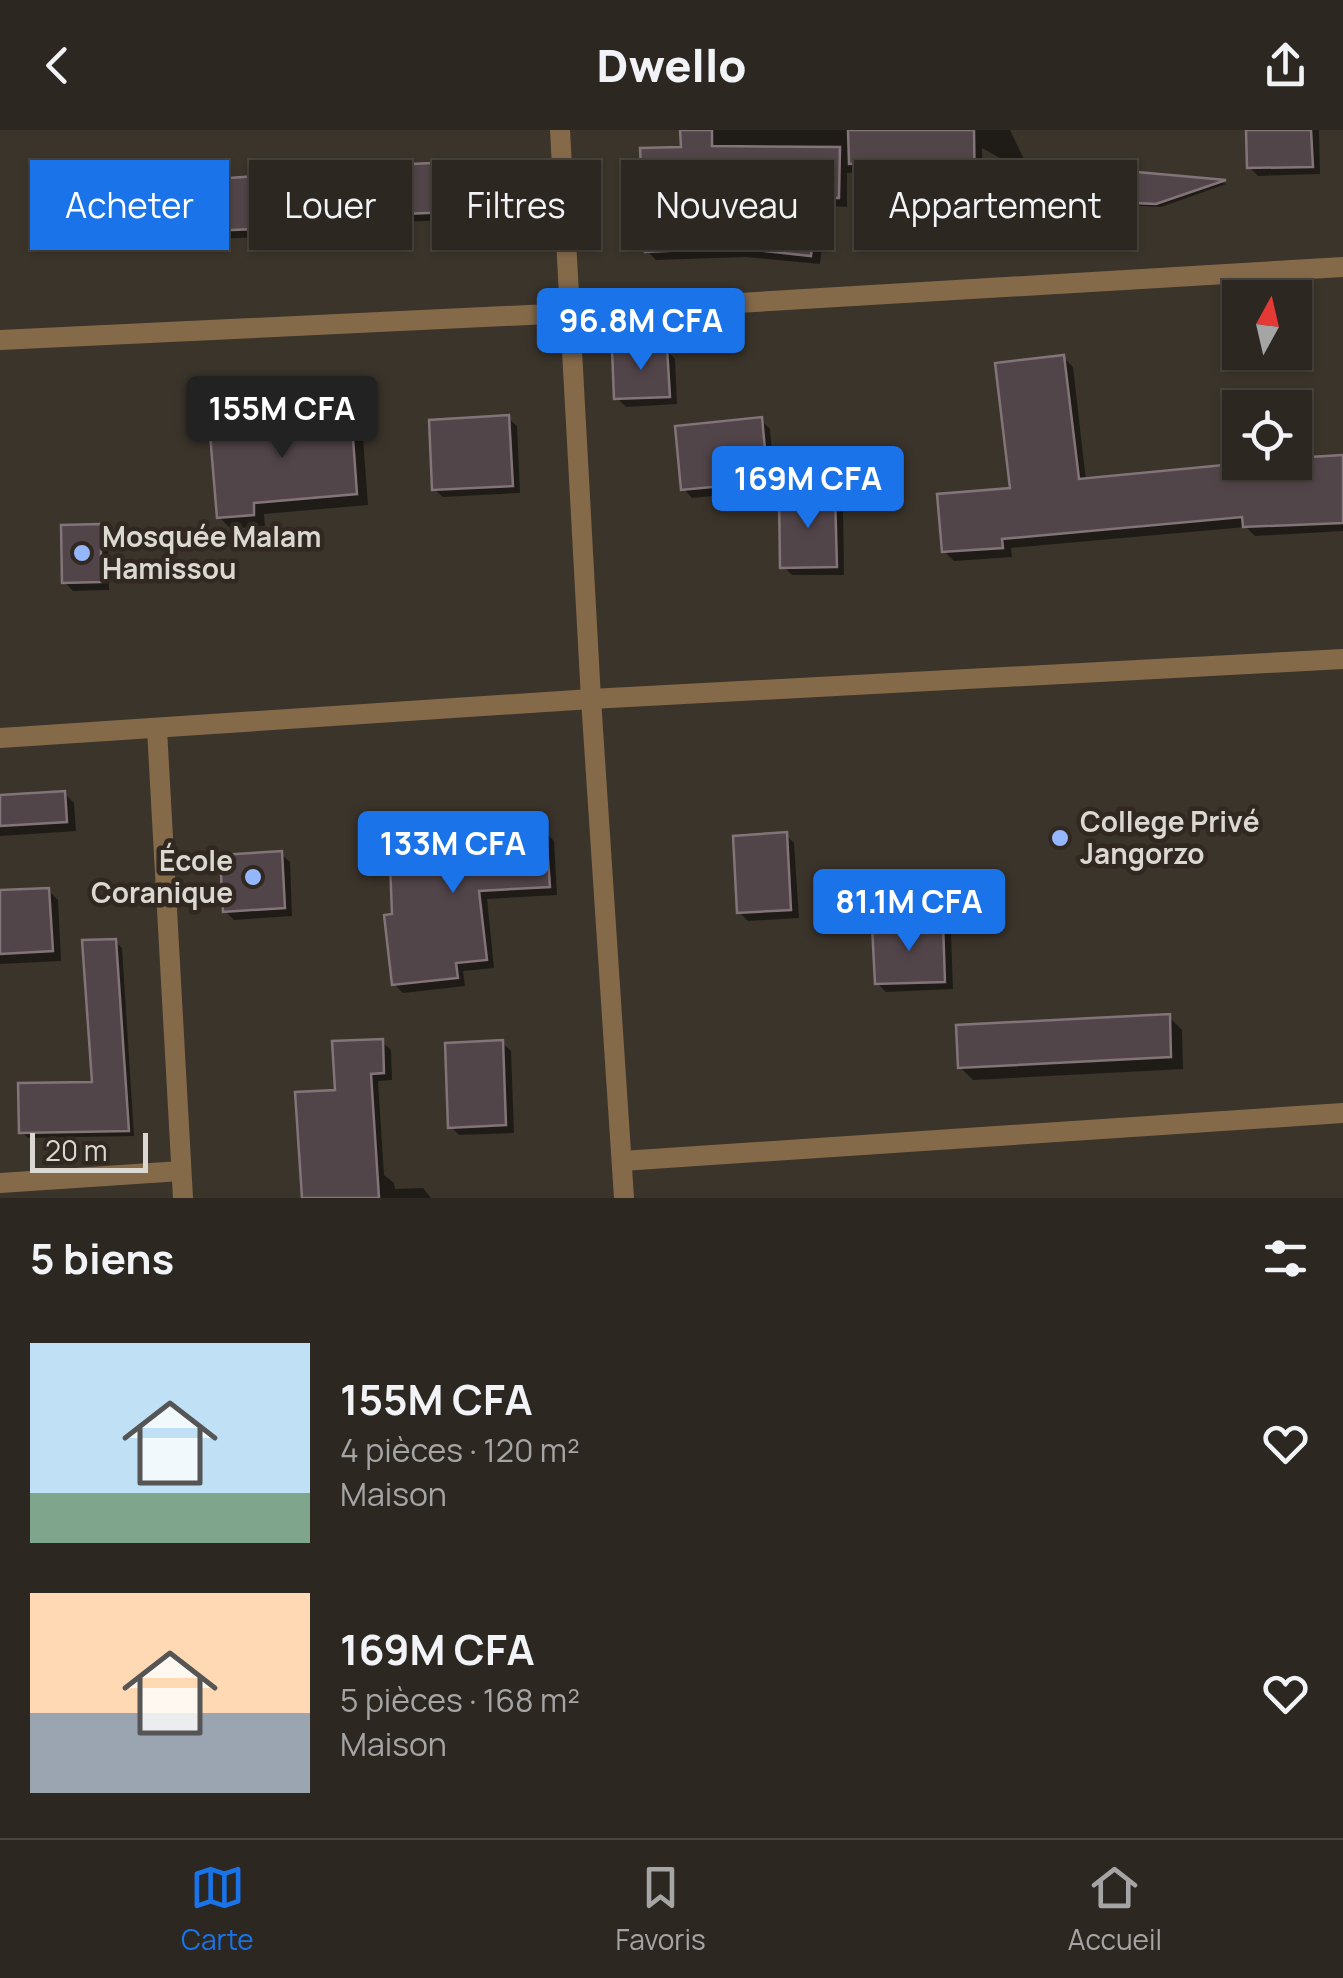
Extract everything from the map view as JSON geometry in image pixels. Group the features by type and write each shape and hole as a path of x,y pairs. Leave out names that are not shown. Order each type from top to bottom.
{"street":[{"path":"560,130 624,1198"},
{"path":"0,340 570,314 1343,267"},
{"path":"0,738 592,699 1343,659"},
{"path":"157,729 184,1198"},
{"path":"622,1161 1343,1113"},
{"path":"0,1183 182,1170"}],"building":[{"path":"680,130 712,130 712,146 840,147 839,198 834,198 834,160 641,160 640,148 681,147"},
{"path":"848,130 974,130 974,160 854,160 849,164"},
{"path":"1246,130 1311,130 1313,167 1247,168"},
{"path":"432,163 432,213 412,214 412,164"},
{"path":"1137,172 1226,180 1156,204 1137,203"},
{"path":"249,177 249,229 229,230 229,178"},
{"path":"755,250 812,250 811,256"},
{"path":"667,347 670,397 614,399 612,349"},
{"path":"1064,355 1079,479 1222,465 1222,480 1312,480 1312,457 1343,455 1343,523 1243,527 1242,517 1002,539 1003,548 942,552 937,494 1010,488 995,363"},
{"path":"308,399 310,427 352,424 357,494 254,503 254,515 217,518 210,434 268,430 266,402"},
{"path":"509,415 513,486 432,490 429,420"},
{"path":"762,417 768,482 681,490 675,426"},
{"path":"835,493 837,567 780,568 779,494"},
{"path":"101,524 101,582 62,583 61,525"},
{"path":"65,791 67,822 0,826 0,795"},
{"path":"546,830 550,887 479,891 487,960 456,963 458,978 392,985 384,915 392,914 389,838"},
{"path":"787,832 791,910 737,913 733,836"},
{"path":"282,851 285,908 223,912 220,855"},
{"path":"49,888 53,951 0,954 0,890"},
{"path":"943,923 945,982 875,984 872,926"},
{"path":"116,939 129,1131 19,1133 18,1083 92,1082 82,940"},
{"path":"1170,1014 1171,1057 958,1068 956,1025"},
{"path":"383,1039 384,1073 371,1074 379,1198 302,1198 295,1092 335,1090 332,1041"},
{"path":"503,1040 506,1125 448,1128 445,1043"}],"place":[{"name":"Mosquée Malam Hamissou","path":"82,553"},
{"name":"College Privé Jangorzo","path":"1060,838"},
{"name":"École Coranique","path":"253,877"}]}
